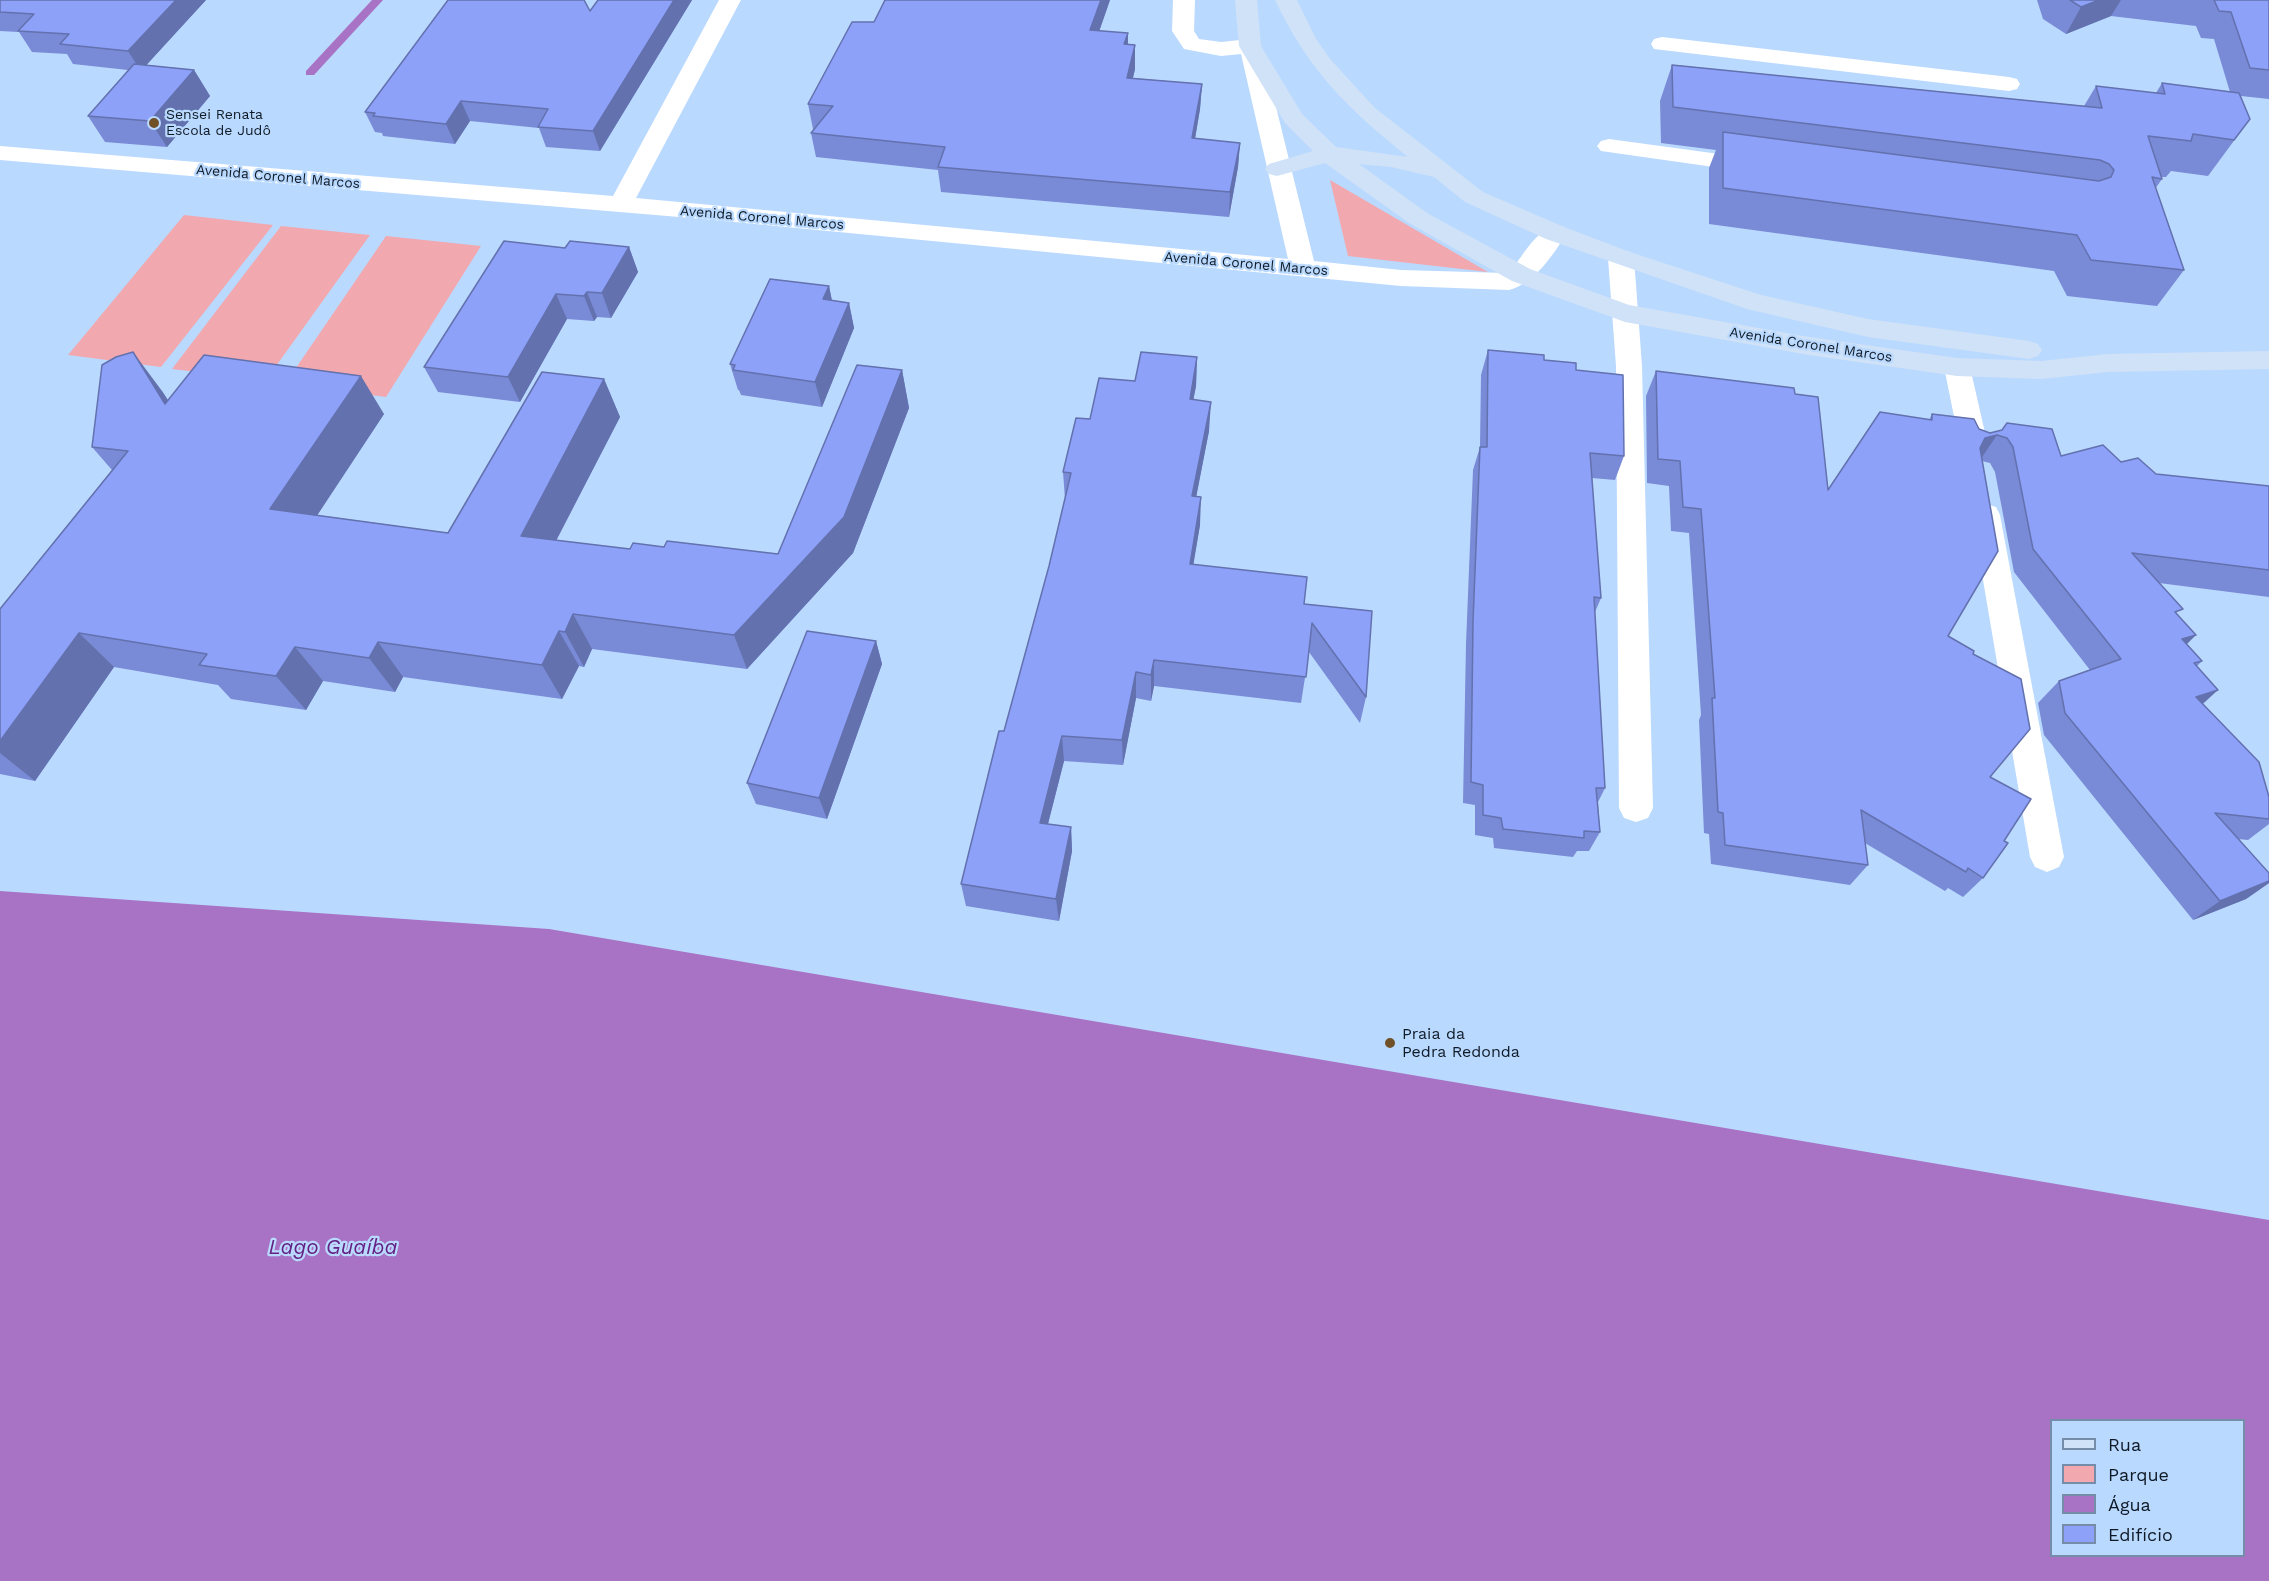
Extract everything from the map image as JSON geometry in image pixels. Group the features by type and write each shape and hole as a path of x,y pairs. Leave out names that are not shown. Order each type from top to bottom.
{"main road":[{"path":"1246,0 1250,46 1293,118 1329,154 1419,218 1521,275"},
{"name":"Avenida Coronel Marcos","path":"1286,0 1305,39 1322,64 1367,113 1474,197 1555,233 1621,258 1756,303 1868,328 2051,352 2108,363"},
{"path":"1277,169 1329,154 1394,160 1433,172 1474,197"},
{"name":"Avenida Coronel Marcos","path":"1521,275 1625,313 1809,346 1957,367 2041,370 2108,363 2269,360"}],"street":[{"path":"621,206 730,0"},
{"path":"1184,0 1183,31 1192,44 1221,49 1250,46 1277,169 1303,269"},
{"path":"1662,44 2009,84"},
{"path":"1609,146 1776,169"},
{"name":"Avenida Coronel Marcos","path":"0,153 621,206 1303,269 1499,283 1509,282 1521,275"},
{"path":"1521,275 1555,233"},
{"path":"1621,258 1629,366 1636,808"},
{"path":"1957,367 1974,446"},
{"path":"1981,483 2047,857"}],"green space":[{"path":"1330,180 1488,272 1348,256"},
{"path":"184,215 273,225 161,367 68,355"},
{"path":"281,226 370,235 266,380 172,369"},
{"path":"386,236 481,246 386,397 285,384"}],"water":[{"name":"Lago Guaíba","path":"0,891 549,929 2269,1220 2269,1581 0,1581"}],"building":[{"path":"0,0 176,0 128,51 60,44 69,34 18,31 34,14 0,12"},
{"path":"448,0 584,0 590,11 598,0 674,0 593,131 538,127 548,109 461,101 446,124 373,116 375,113 365,112"},
{"path":"885,0 1101,0 1090,30 1128,33 1124,44 1135,45 1127,78 1202,84 1192,138 1240,143 1230,192 938,167 945,147 811,133 833,106 808,104 852,22 874,22"},
{"path":"2070,0 2099,0 2081,7"},
{"path":"2214,0 2269,0 2269,70 2250,68 2231,12 2219,11"},
{"path":"134,64 194,70 150,121 88,116"},
{"path":"1672,65 2102,108 2096,86 2165,94 2162,83 2239,93 2250,119 2234,140 2193,134 2191,141 2148,136 2162,179 2152,177 2184,270 2091,260 2077,235 1723,188 1723,132 2099,181 2111,177 2114,170 2109,164 2100,160 1673,107"},
{"path":"504,241 565,248 570,241 629,247 602,293 587,292 584,296 556,294 508,377 424,367"},
{"path":"770,279 829,286 823,299 849,303 815,382 733,370 735,365 730,364"},
{"path":"1488,350 1544,355 1544,360 1576,363 1576,370 1623,375 1624,456 1590,453 1601,598 1594,597 1605,788 1596,788 1600,832 1584,831 1584,838 1503,829 1501,818 1483,815 1483,785 1471,782 1473,621 1480,447 1487,447"},
{"path":"133,352 165,404 204,355 361,376 270,509 448,533 542,372 604,379 521,536 630,549 633,543 664,547 667,541 778,554 857,365 902,370 844,517 734,635 573,614 565,632 559,631 542,665 378,642 369,658 295,647 276,676 199,665 207,654 79,633 0,741 0,609 128,451 92,447 102,365 116,357"},
{"path":"1141,352 1197,357 1190,399 1211,402 1192,496 1201,497 1190,564 1307,577 1304,604 1372,611 1366,697 1312,623 1306,677 1154,660 1151,675 1136,672 1122,740 1062,736 1040,823 1071,827 1056,899 961,884 999,731 1004,731 1049,566 1071,473 1063,472 1076,418 1090,419 1099,378 1135,381"},
{"path":"1656,371 1794,388 1795,394 1818,397 1828,490 1880,412 1932,420 1932,414 1974,419 1979,429 1990,433 2002,430 2007,423 2052,429 2061,456 2103,445 2121,462 2138,458 2156,474 2269,486 2269,570 2132,553 2183,609 2175,612 2196,635 2182,639 2202,661 2194,663 2218,690 2196,697 2259,762 2269,797 2269,819 2215,813 2269,873 2269,881 2220,901 2065,713 2059,681 2121,659 2033,549 2013,447 2007,438 1997,435 1985,438 1980,448 1998,551 1948,636 1974,651 1973,654 2021,679 2030,729 1990,777 2031,799 2004,841 2008,843 1983,878 1968,868 1966,872 1861,810 1868,865 1725,845 1723,813 1718,812 1712,698 1715,698 1701,509 1683,507 1680,461 1658,459"},
{"path":"807,631 876,641 819,798 747,783"}],"waterway":[{"path":"310,73 378,0"}],"place":[{"name":"Sensei Renata Escola de Judô","path":"154,123"},
{"name":"Praia da Pedra Redonda","path":"1390,1043"}]}
